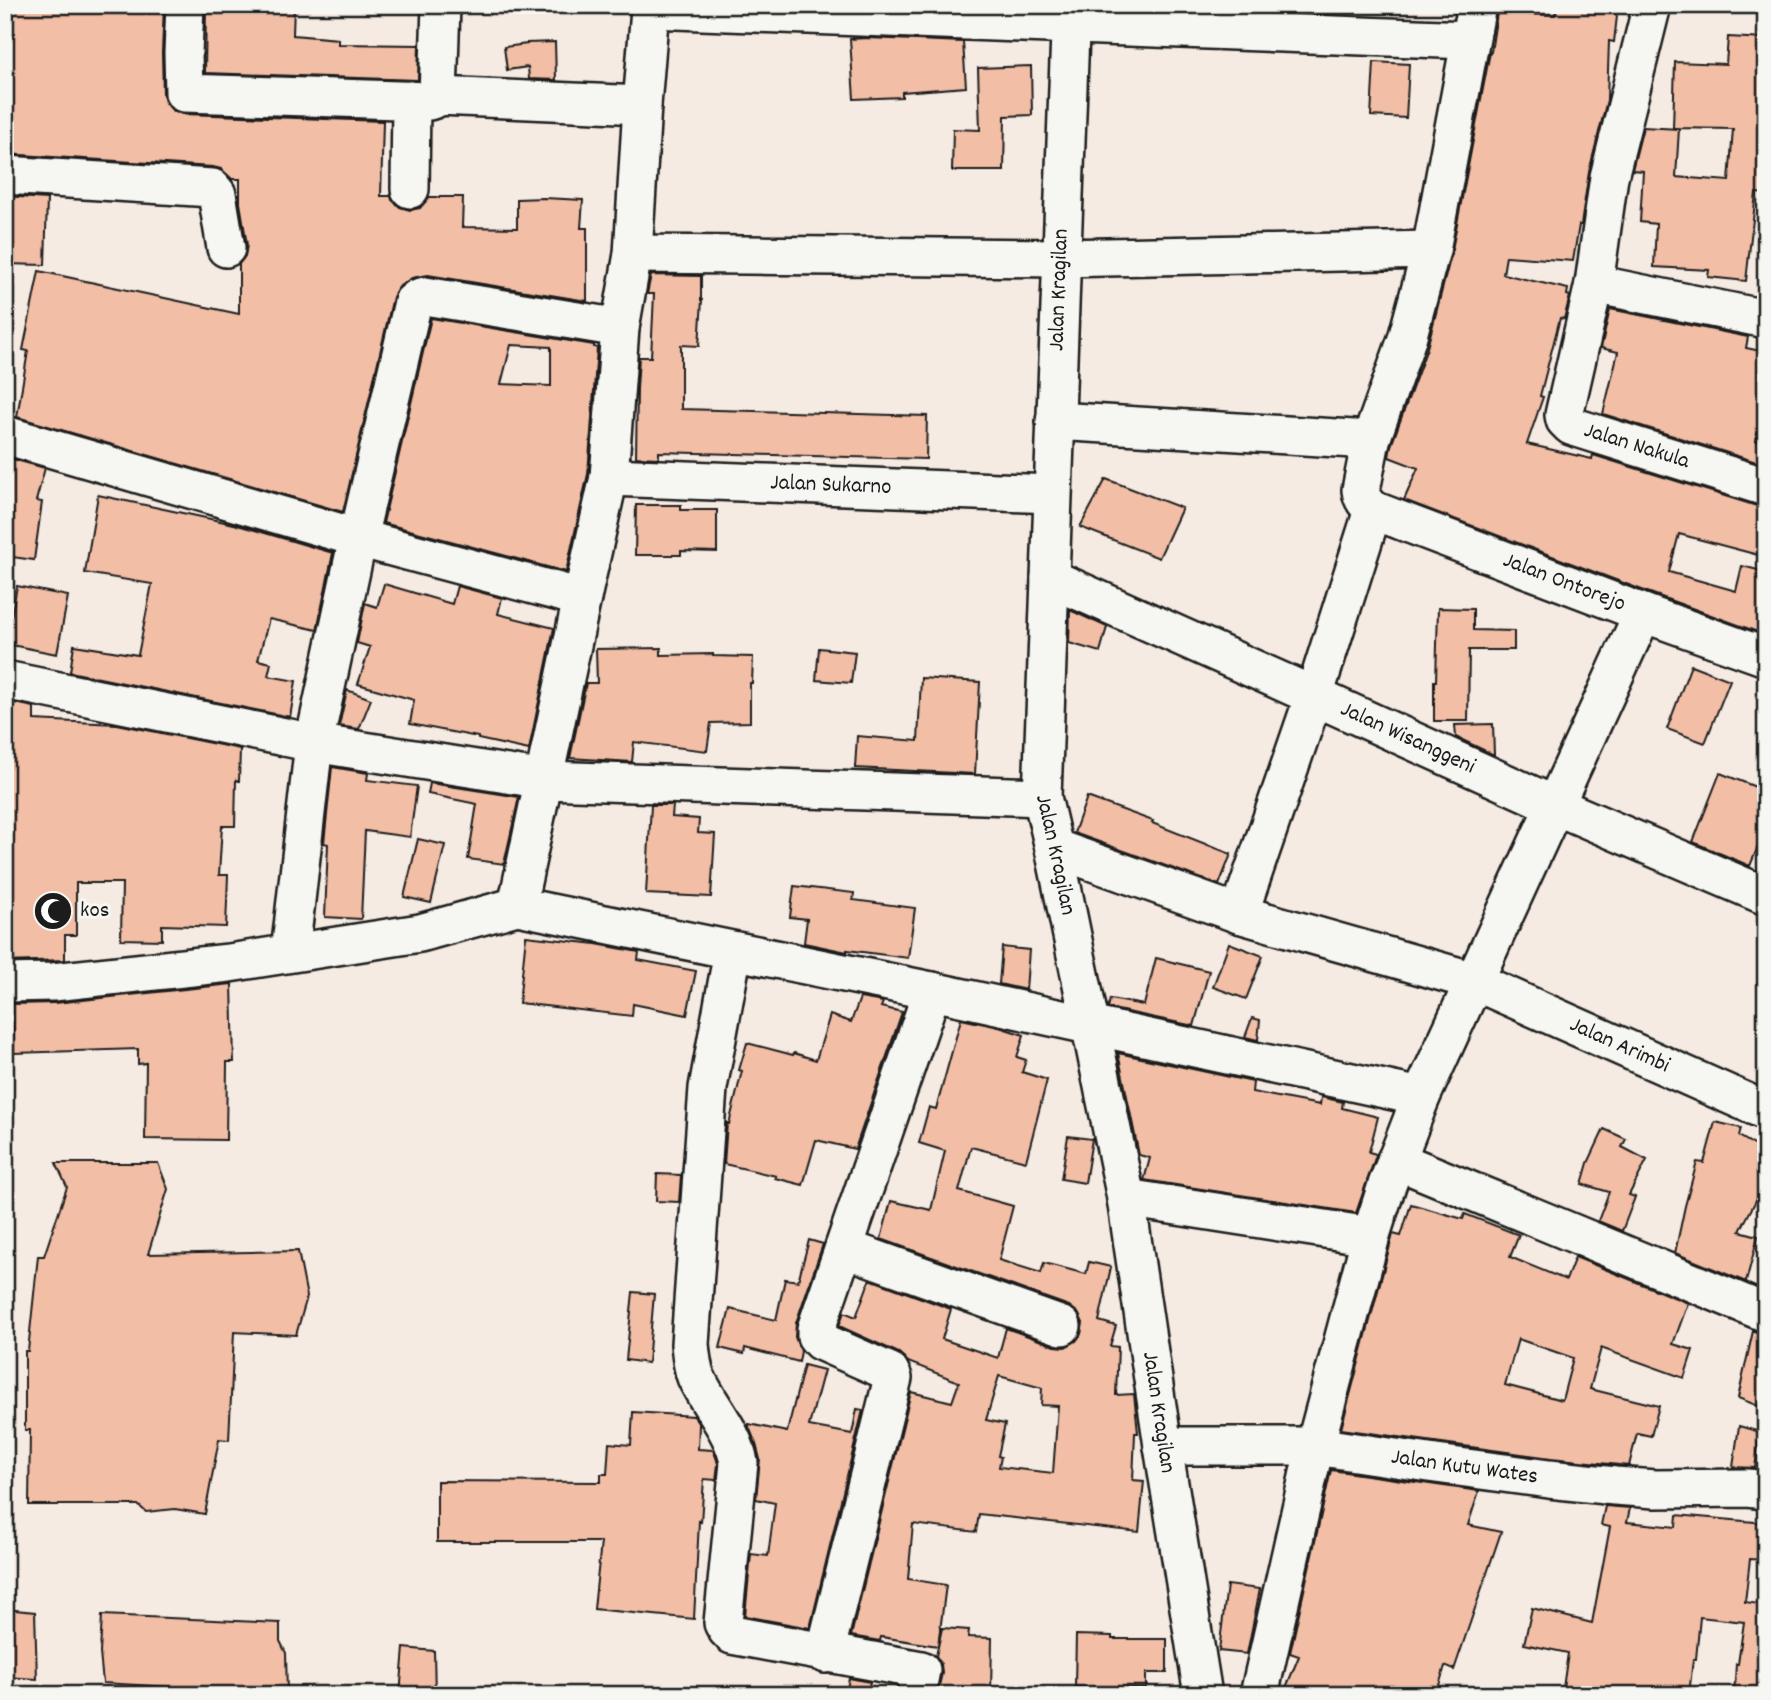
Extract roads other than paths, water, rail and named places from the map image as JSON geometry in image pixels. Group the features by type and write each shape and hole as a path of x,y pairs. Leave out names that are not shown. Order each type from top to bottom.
{"street":[{"path":"185,5 184,93 642,105"},
{"path":"410,189 441,5"},
{"path":"1239,914 1314,696 1369,506 1361,490 1371,440 1407,339 1431,250 1477,5"},
{"path":"1652,5 1609,177 1594,284 1766,319"},
{"path":"517,906 610,477 620,328 633,254 650,7 1071,15 1469,40"},
{"name":"Jalan Kragilan","path":"1071,15 1042,797 1126,1198 1203,1695"},
{"path":"5,176 212,188 217,194 226,248"},
{"path":"633,254 1061,258 1431,250"},
{"name":"Jalan Nakula","path":"1594,284 1564,415 1567,424 1766,486"},
{"path":"290,953 314,743 358,537 413,302 425,296 620,328"},
{"path":"1055,421 1371,440"},
{"path":"5,435 358,537 582,598"},
{"name":"Jalan Sukarno","path":"610,477 1052,494"},
{"name":"Jalan Ontorejo","path":"1369,506 1643,613 1766,657"},
{"name":"Jalan Wisanggeni","path":"1049,578 1556,806 1766,896"},
{"path":"1259,1695 1315,1446 1372,1232 1396,1160 1421,1097 1643,613"},
{"path":"5,680 314,743 545,780 1042,797"},
{"name":"Jalan Arimbi","path":"1054,848 1239,914 1474,981 1766,1111"},
{"path":"5,984 66,981 229,963 420,933 517,906 932,991 1421,1097"},
{"path":"733,951 708,1088 690,1344 696,1376 732,1439 739,1463 723,1623 732,1635 921,1670 916,1695"},
{"path":"826,1654 893,1378 890,1372 820,1340 816,1336 816,1329 932,991"},
{"path":"1396,1160 1766,1313"},
{"path":"1126,1198 1357,1234"},
{"path":"844,1248 1062,1326"},
{"name":"Jalan Kutu Wates","path":"1163,1446 1315,1446 1615,1486 1766,1490"}],"place":[{"name":"kos","path":"53,911"}]}
